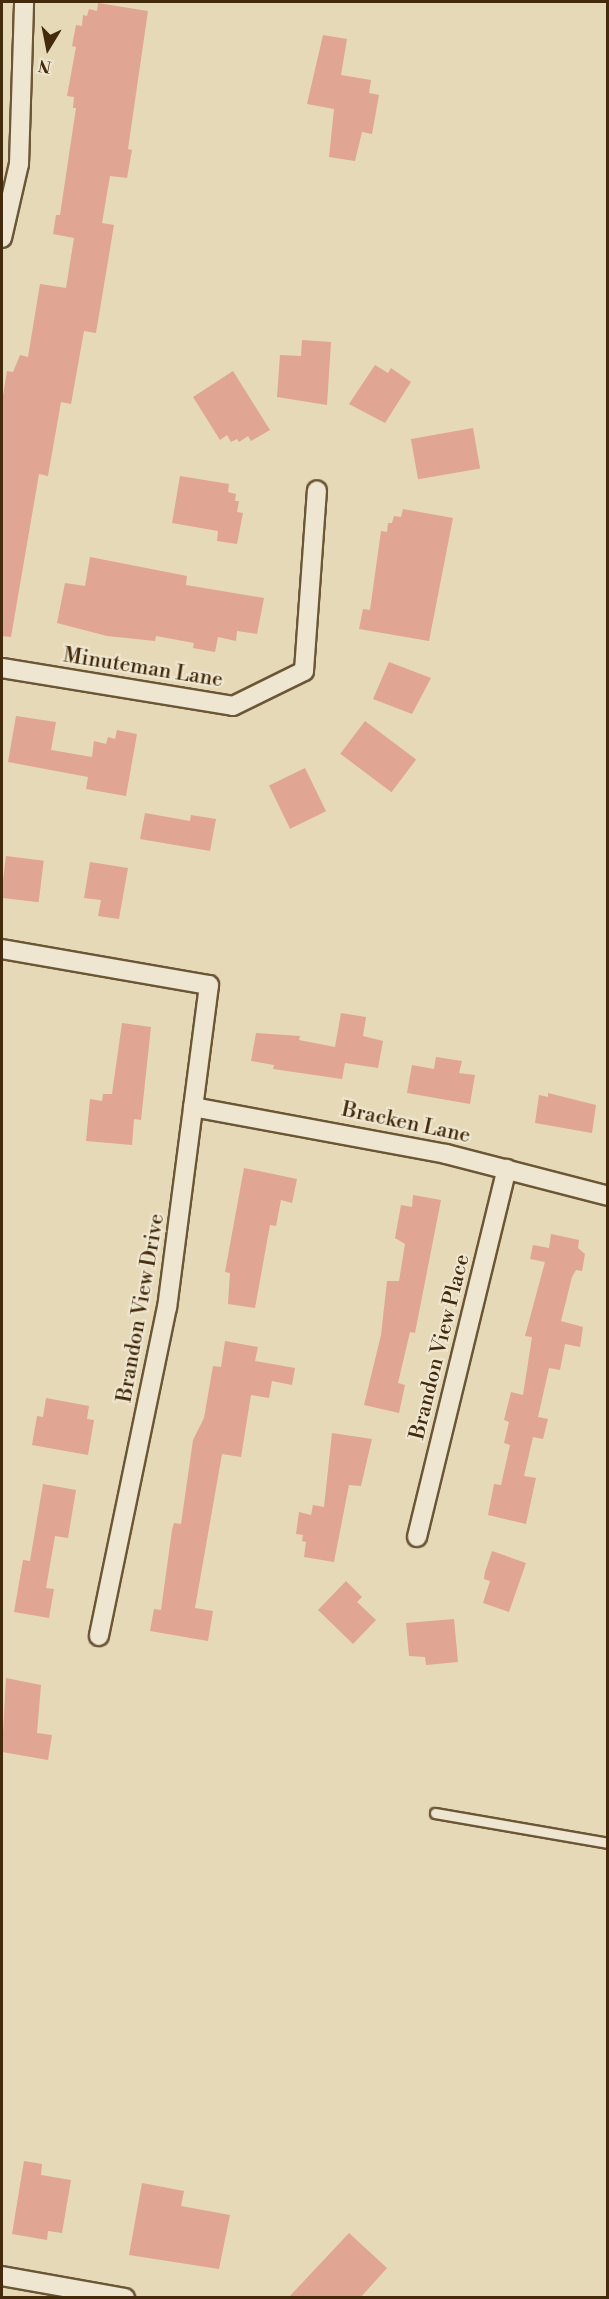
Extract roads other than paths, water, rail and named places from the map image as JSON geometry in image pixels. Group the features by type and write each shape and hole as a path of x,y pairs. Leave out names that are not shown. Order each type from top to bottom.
{"street":[{"path":"2,238 19,164 24,2"},
{"name":"Minuteman Lane","path":"2,668 233,706 304,671 317,490"},
{"name":"Brandon View Drive","path":"2,950 209,985 161,1339 99,1636"},
{"name":"Bracken Lane","path":"193,1107 370,1138 507,1168 608,1196"},
{"name":"Brandon View Place","path":"417,1536 507,1168"},
{"path":"3,2283 125,2298"}],"lane":[{"path":"435,1813 608,1843"}]}
